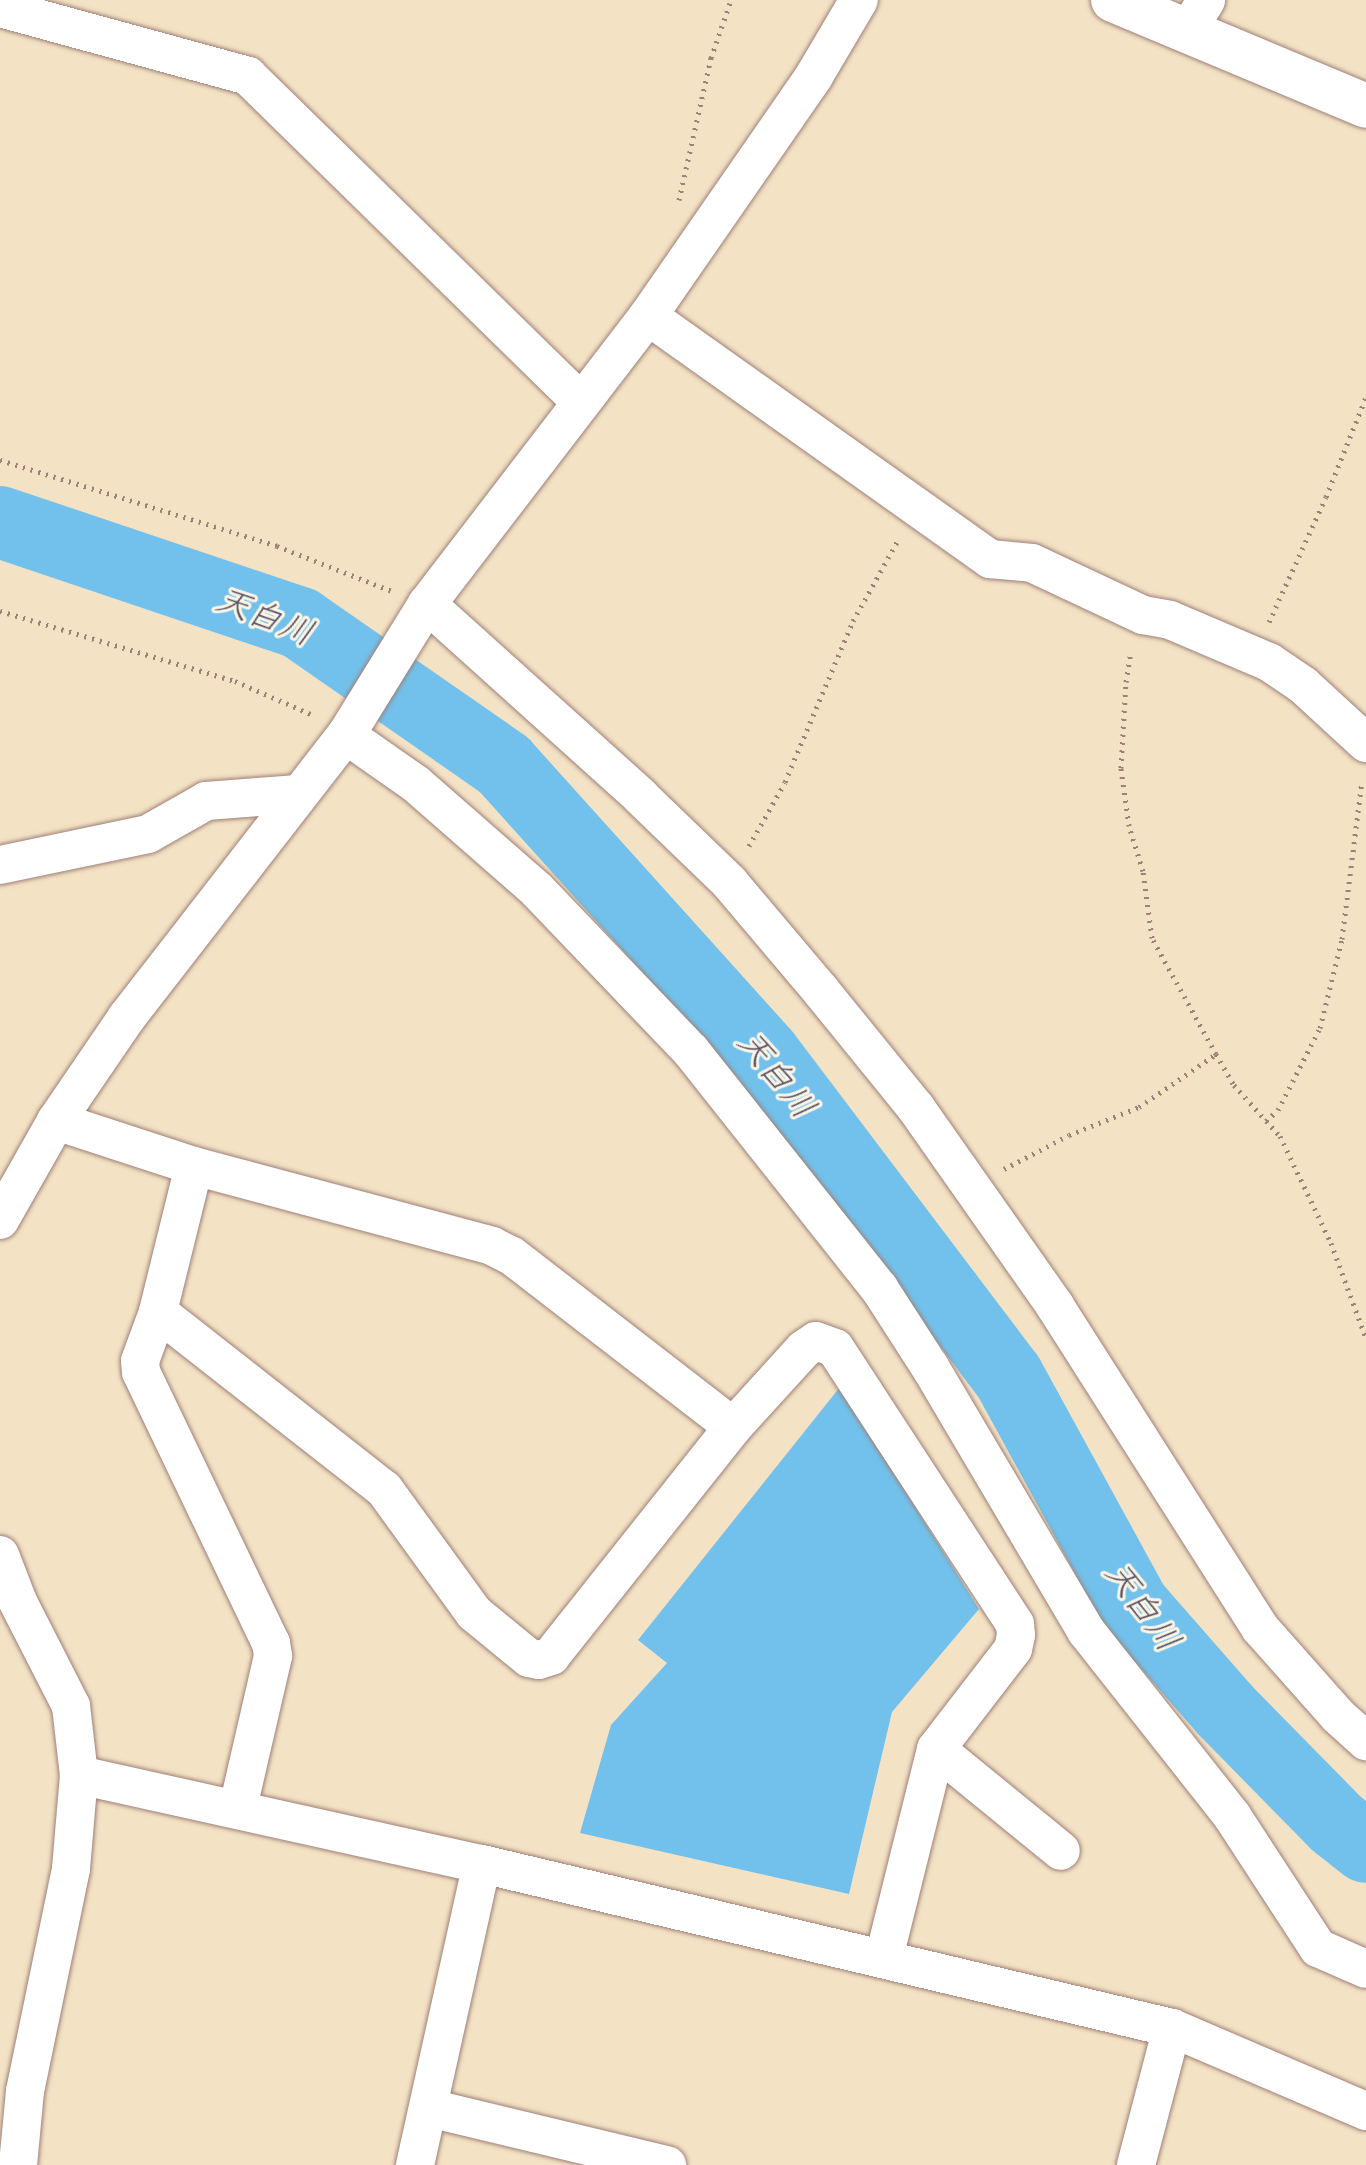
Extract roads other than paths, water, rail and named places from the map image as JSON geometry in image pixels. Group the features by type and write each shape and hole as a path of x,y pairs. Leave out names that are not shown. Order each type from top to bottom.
{"main road":[{"path":"1113,0 1196,15 1366,106"}],"street":[{"path":"0,1220 56,1121 127,1017 346,735 427,604 579,400 648,316 814,76 859,0"},
{"path":"0,8 248,76 579,400"},
{"path":"648,316 990,559 1032,563 1143,615 1170,620 1269,662 1303,685 1364,759"},
{"path":"427,604 587,746 729,882 906,1097 971,1186 1055,1306 1260,1628 1338,1716 1366,1741"},
{"path":"346,735 416,784 537,890 691,1051 879,1288 1086,1631 1232,1816 1318,1948 1366,1969"},
{"path":"0,865 148,834 206,801 298,794"},
{"path":"56,1121 194,1166 492,1246 512,1256 733,1427"},
{"path":"194,1166 158,1312 142,1350 141,1372 271,1643 273,1656 238,1808"},
{"path":"158,1312 384,1489 474,1613 529,1658 539,1660 551,1656 733,1427 804,1349 816,1341 835,1348 1015,1624 1013,1649 936,1749 884,1958"},
{"path":"0,1555 9,1609 71,1706 79,1775 71,1869 25,2091 18,2165"},
{"path":"936,1749 1061,1851"},
{"path":"79,1775 482,1864 1172,2028 1366,2111"},
{"path":"415,2165 482,1864"},
{"path":"1136,2165 1172,2028"},
{"path":"429,2108 667,2165"}],"water":[{"path":"840,1387 979,1609 892,1712 849,1894 580,1833 611,1725 667,1663 638,1640"}],"waterway":[{"name":"天白川","path":"0,522 300,623 504,765 765,1055 1008,1376 1134,1606 1225,1710 1337,1824 1366,1847"}]}
